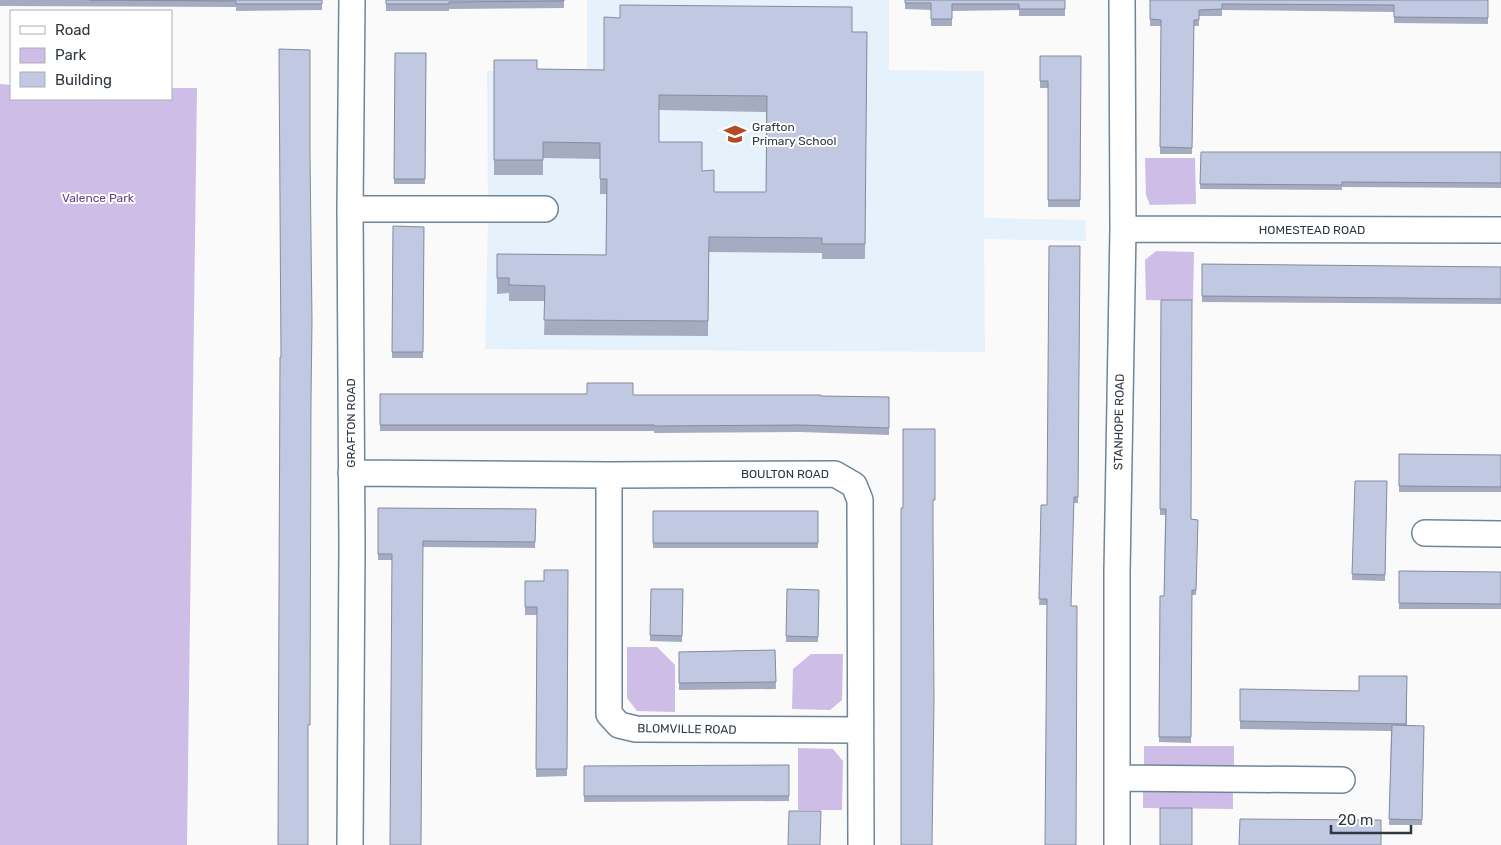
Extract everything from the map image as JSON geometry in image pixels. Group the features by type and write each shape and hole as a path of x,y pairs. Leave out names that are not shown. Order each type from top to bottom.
{"street":[{"name":"GRAFTON ROAD","path":"350,845 352,473 350,209 352,0"},
{"name":"STANHOPE ROAD","path":"1117,845 1116,572 1123,230 1122,0"},
{"path":"350,209 545,209"},
{"name":"HOMESTEAD ROAD","path":"1123,230 1501,230"},
{"name":"BOULTON ROAD","path":"352,473 835,474 854,484 860,500 861,845"},
{"name":"BLOMVILLE ROAD","path":"609,475 609,714 614,720 619,725 636,729 860,730"},
{"path":"1425,533 1501,534"},
{"path":"1117,778 1342,780"}],"shaded area":[{"name":"Grafton Primary School","path":"587,0 889,0 889,70 984,71 984,218 1085,220 1086,241 984,239 985,352 485,349 488,219 487,71 587,71"}],"green space":[{"name":"Valence Park","path":"0,84 10,85 10,100 172,100 172,88 197,88 187,845 0,845"},
{"path":"1145,158 1195,158 1196,204 1150,205 1146,195"},
{"path":"1156,251 1194,252 1193,301 1146,300 1145,260"},
{"path":"627,647 657,647 675,665 675,712 637,711 627,698"},
{"path":"811,654 843,654 842,700 830,710 792,709 793,669"},
{"path":"1144,746 1234,746 1234,770 1144,770"},
{"path":"798,748 833,749 843,761 842,810 798,810"},
{"path":"1143,784 1233,785 1233,809 1143,808"}],"building":[{"path":"89,0 322,0 322,4 236,4 236,1"},
{"path":"386,0 564,0 564,1 386,4"},
{"path":"905,0 1065,0 1065,9 1019,9 1019,4 952,4 952,19 931,19 931,3 905,3"},
{"path":"1150,0 1488,0 1488,18 1394,17 1394,5 1222,4 1222,9 1199,10 1199,20 1194,20 1192,148 1160,147 1161,20 1150,19"},
{"path":"620,5 852,7 852,32 867,32 865,244 822,244 822,238 709,237 708,321 544,320 545,286 509,285 509,278 497,278 497,254 606,255 607,179 600,179 600,143 543,142 543,160 494,160 494,60 537,60 537,69 604,70 604,17 620,18","holes":["659,95 767,96 766,192 714,192 714,170 702,171 702,142 659,142"]},
{"path":"279,49 310,50 312,321 308,845 278,845 281,357"},
{"path":"395,53 426,53 425,179 394,179"},
{"path":"1040,56 1081,56 1080,200 1048,200 1048,81 1040,81"},
{"path":"1201,152 1501,152 1501,183 1342,182 1342,185 1200,184"},
{"path":"393,226 424,227 423,352 392,352"},
{"path":"1049,246 1080,246 1078,497 1074,497 1071,606 1077,606 1076,845 1045,845 1047,599 1039,599 1041,505 1047,505"},
{"path":"1202,264 1501,267 1501,299 1202,296"},
{"path":"1161,300 1192,300 1191,519 1198,520 1196,590 1192,590 1191,737 1159,737 1160,596 1164,596 1166,509 1160,509"},
{"path":"587,383 633,383 633,395 889,397 889,428 800,425 380,425 380,394 587,394"},
{"path":"903,429 935,429 932,845 901,845 901,508 903,508"},
{"path":"1399,454 1501,455 1501,487 1399,486"},
{"path":"1355,481 1387,481 1385,575 1352,574"},
{"path":"378,508 536,509 535,542 423,541 421,845 390,845 392,554 378,554"},
{"path":"653,511 818,511 818,543 653,543"},
{"path":"544,570 568,570 567,769 536,769 537,607 525,607 525,581 544,581"},
{"path":"1399,571 1501,572 1501,604 1399,603"},
{"path":"651,589 683,589 682,636 650,635"},
{"path":"787,589 819,590 818,637 786,636"},
{"path":"775,650 776,682 679,683 679,652"},
{"path":"1359,676 1407,676 1406,724 1240,721 1240,689 1359,691"},
{"path":"1392,725 1424,726 1422,820 1389,819"},
{"path":"789,765 789,796 584,796 584,766"},
{"path":"1160,808 1192,808 1192,845 1160,845"},
{"path":"789,811 821,811 820,845 788,845"},
{"path":"1240,819 1381,820 1381,845 1239,845"}],"place":[{"name":"Grafton Primary School","path":"735,134"}]}
